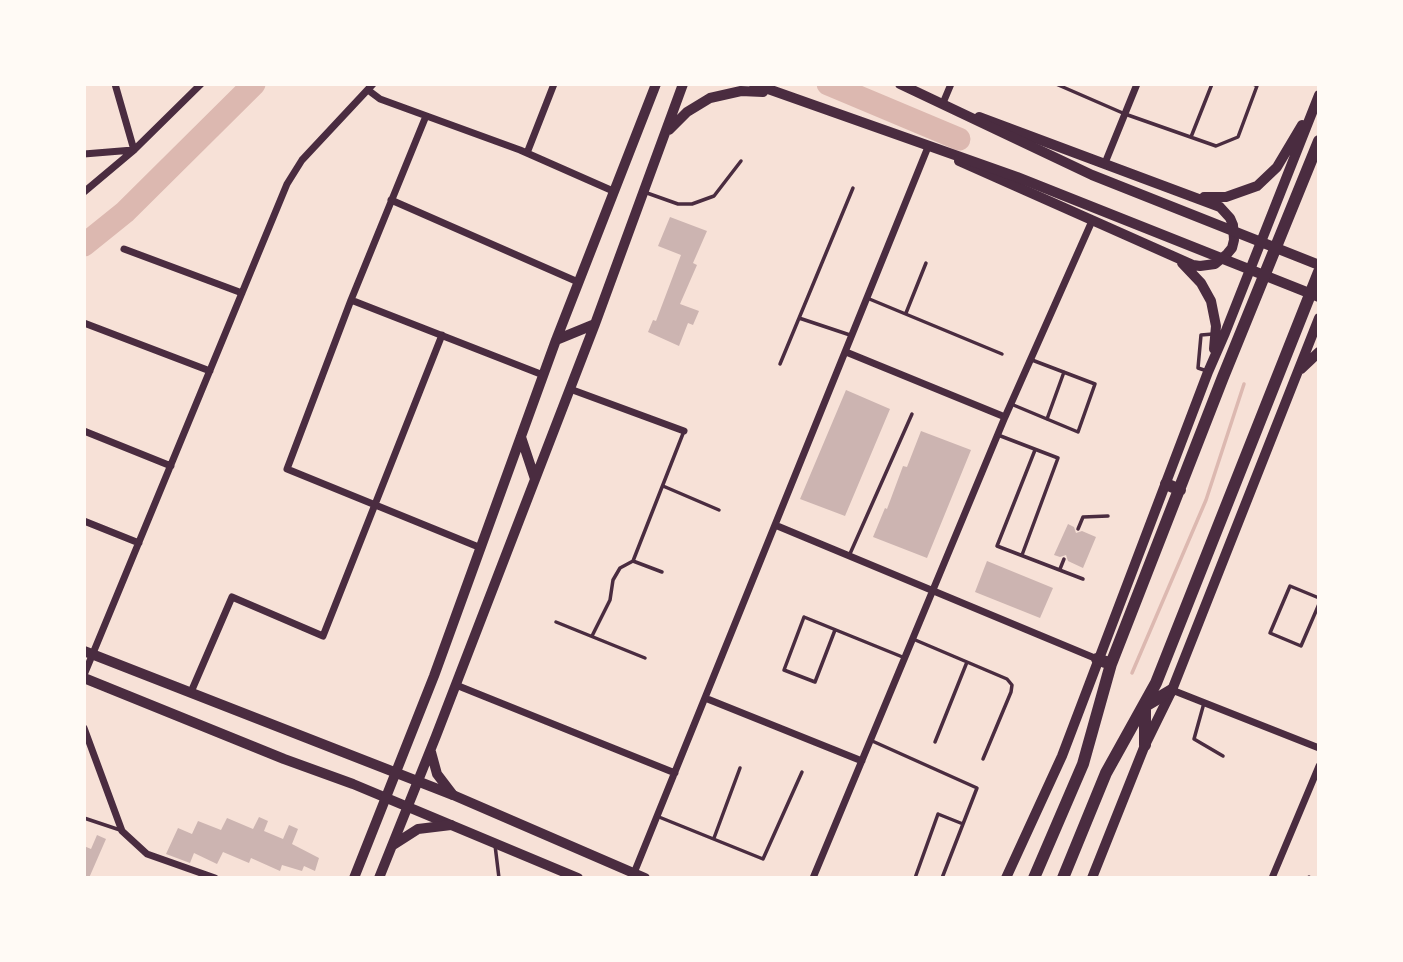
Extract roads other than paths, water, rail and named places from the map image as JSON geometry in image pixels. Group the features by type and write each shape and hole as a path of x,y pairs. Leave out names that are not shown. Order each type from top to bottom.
{"main road":[{"path":"354,878 481,548 556,340 656,84"},
{"path":"379,878 595,324 682,84"},
{"path":"754,84 1080,201 1319,297"},
{"path":"900,84 1092,175 1319,265"},
{"path":"665,135 687,112 710,98 741,91 780,94"},
{"path":"1034,878 1083,764 1111,664 1319,141"},
{"path":"1063,878 1106,773 1156,683 1319,272"},
{"path":"556,340 595,324"},
{"path":"521,437 535,479"},
{"path":"1166,484 1180,490"},
{"path":"1097,659 1111,664"},
{"path":"1145,706 1172,690"},
{"path":"1144,745 1145,706"},
{"path":"431,749 437,774 453,795"},
{"path":"391,847 418,829 451,825"}],"street":[{"path":"115,84 134,150"},
{"path":"84,192 134,150 201,84"},
{"path":"527,153 554,84"},
{"path":"634,873 928,147 1192,265 1208,266 1222,260 1231,248 1234,233 1230,218 1220,207 943,103 951,84"},
{"path":"1105,163 1137,84"},
{"path":"578,878 385,797 284,759 84,677 88,652 171,466 287,184 302,160 371,87 380,99 527,153 613,191"},
{"path":"1192,195 1226,197 1249,190 1264,181 1282,159 1319,95"},
{"path":"1006,878 1062,756 1221,334 1319,95"},
{"path":"426,116 351,300 287,469 481,548"},
{"path":"84,154 134,150"},
{"path":"391,200 579,282"},
{"path":"813,878 1005,417 1092,221"},
{"path":"124,249 242,293"},
{"path":"1170,256 1195,275 1206,292 1221,334"},
{"path":"351,300 543,375"},
{"path":"1092,878 1144,745 1172,690 1319,317"},
{"path":"84,323 210,371"},
{"path":"191,692 232,597 323,636 442,335"},
{"path":"846,352 1005,417"},
{"path":"1293,382 1301,369 1319,352"},
{"path":"570,389 684,431"},
{"path":"84,431 171,466"},
{"path":"84,521 138,543"},
{"path":"775,525 1097,659"},
{"path":"88,652 453,795 645,878"},
{"path":"456,685 675,773"},
{"path":"1172,690 1319,748"},
{"path":"705,698 862,761"},
{"path":"84,728 122,831 147,854 215,878"},
{"path":"1272,878 1319,766"}],"lane":[{"path":"1056,84 1125,114 1216,146 1238,138 1257,86 1253,84"},
{"path":"1073,91 1076,84"},
{"path":"1191,137 1212,84"},
{"path":"645,192 678,204 692,204 714,196 741,161"},
{"path":"780,364 853,188"},
{"path":"905,313 926,263"},
{"path":"867,298 1002,354"},
{"path":"799,318 852,336"},
{"path":"1011,404 1078,432 1095,384 1030,359"},
{"path":"1047,419 1064,372"},
{"path":"849,557 912,414"},
{"path":"592,636 610,600 620,568 633,561 684,431"},
{"path":"998,435 1058,458 1022,555"},
{"path":"1035,450 997,546 1083,579"},
{"path":"663,486 719,510"},
{"path":"1078,529 1083,517 1108,516"},
{"path":"1060,569 1064,559"},
{"path":"633,561 662,572"},
{"path":"1319,598 1290,586 1270,633 1301,646 1319,604"},
{"path":"835,630 815,682 784,670 804,617 905,658"},
{"path":"556,622 645,658"},
{"path":"913,639 1007,679 1012,685 1012,692 983,759"},
{"path":"935,742 967,662"},
{"path":"1204,703 1194,738 1223,756"},
{"path":"870,740 977,788 942,878"},
{"path":"714,839 740,768"},
{"path":"657,816 763,859 803,772"},
{"path":"915,878 937,814 963,824"},
{"path":"84,818 122,831"},
{"path":"495,844 499,878"}],"waterway":[{"path":"84,245 125,212 254,84"},
{"path":"828,84 959,139"},
{"path":"1132,673 1206,500 1244,384"}]}
